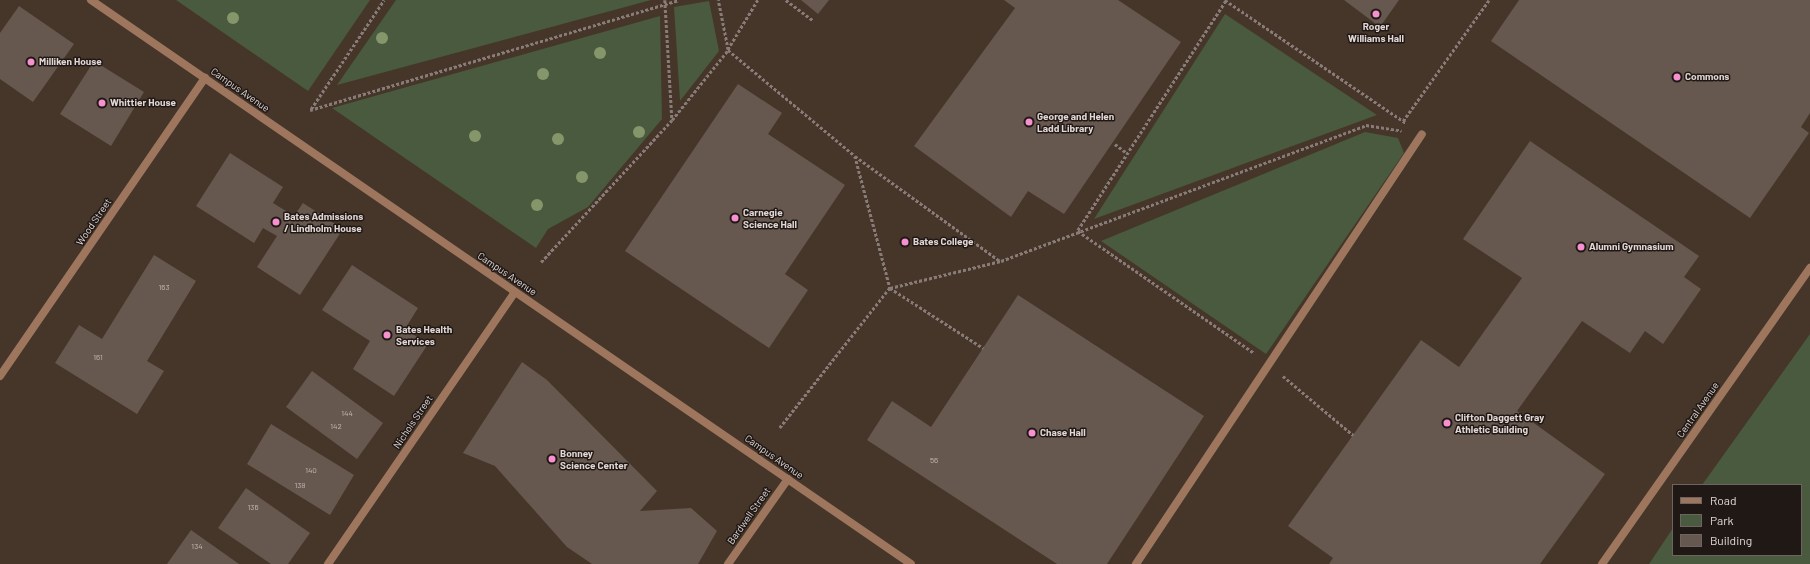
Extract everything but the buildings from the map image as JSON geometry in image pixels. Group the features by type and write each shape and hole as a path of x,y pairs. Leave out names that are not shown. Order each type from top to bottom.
{"street":[{"name":"Campus Avenue","path":"91,0 911,564"},
{"name":"Wood Street","path":"0,376 205,78"},
{"path":"1136,564 1267,363 1422,134"},
{"name":"Central Avenue","path":"1602,564 1810,268"},
{"name":"Nichols Street","path":"328,564 515,292"},
{"name":"Bardwell Street","path":"728,564 788,479"}],"path":[{"path":"384,0 310,110 666,1 678,0"},
{"path":"718,0 728,50 855,156 1001,261"},
{"path":"542,262 672,120 728,50 758,0"},
{"path":"786,0 814,21"},
{"path":"1078,231 1225,0 1422,134"},
{"path":"1403,121 1489,0"},
{"path":"666,1 672,120"},
{"path":"780,428 890,288 1001,261 1078,231 1366,125 1422,134"},
{"path":"1115,144 1127,153"},
{"path":"855,156 890,288 983,348"},
{"path":"1078,231 1267,363 1353,435"}],"shaded area":[{"name":"Bates College","path":"0,0 1810,0 1810,564 0,564"}],"green space":[{"path":"176,0 370,0 308,91"},
{"path":"396,0 651,0 337,85"},
{"path":"709,1 719,51 680,101 674,7"},
{"path":"1225,14 1377,115 1094,219"},
{"path":"660,16 662,119 588,207 548,229 536,248 332,108"},
{"path":"1365,132 1398,138 1404,153 1266,354 1101,241"},
{"path":"1810,334 1810,564 1649,564 1672,530 1672,556 1802,556 1802,484 1703,484"}],"place":[{"name":"Roger Williams Hall","path":"1376,14"},
{"name":"Milliken House","path":"31,62"},
{"name":"Commons","path":"1677,77"},
{"name":"Whittier House","path":"102,103"},
{"name":"George and Helen Ladd Library","path":"1029,122"},
{"name":"Carnegie Science Hall","path":"735,218"},
{"name":"Bates Admissions / Lindholm House","path":"276,222"},
{"name":"Bates College","path":"905,242"},
{"name":"Alumni Gymnasium","path":"1581,247"},
{"name":"Bates Health Services","path":"387,335"},
{"name":"Clifton Daggett Gray Athletic Building","path":"1447,423"},
{"name":"Chase Hall","path":"1032,433"},
{"name":"Bonney Science Center","path":"552,459"}]}
